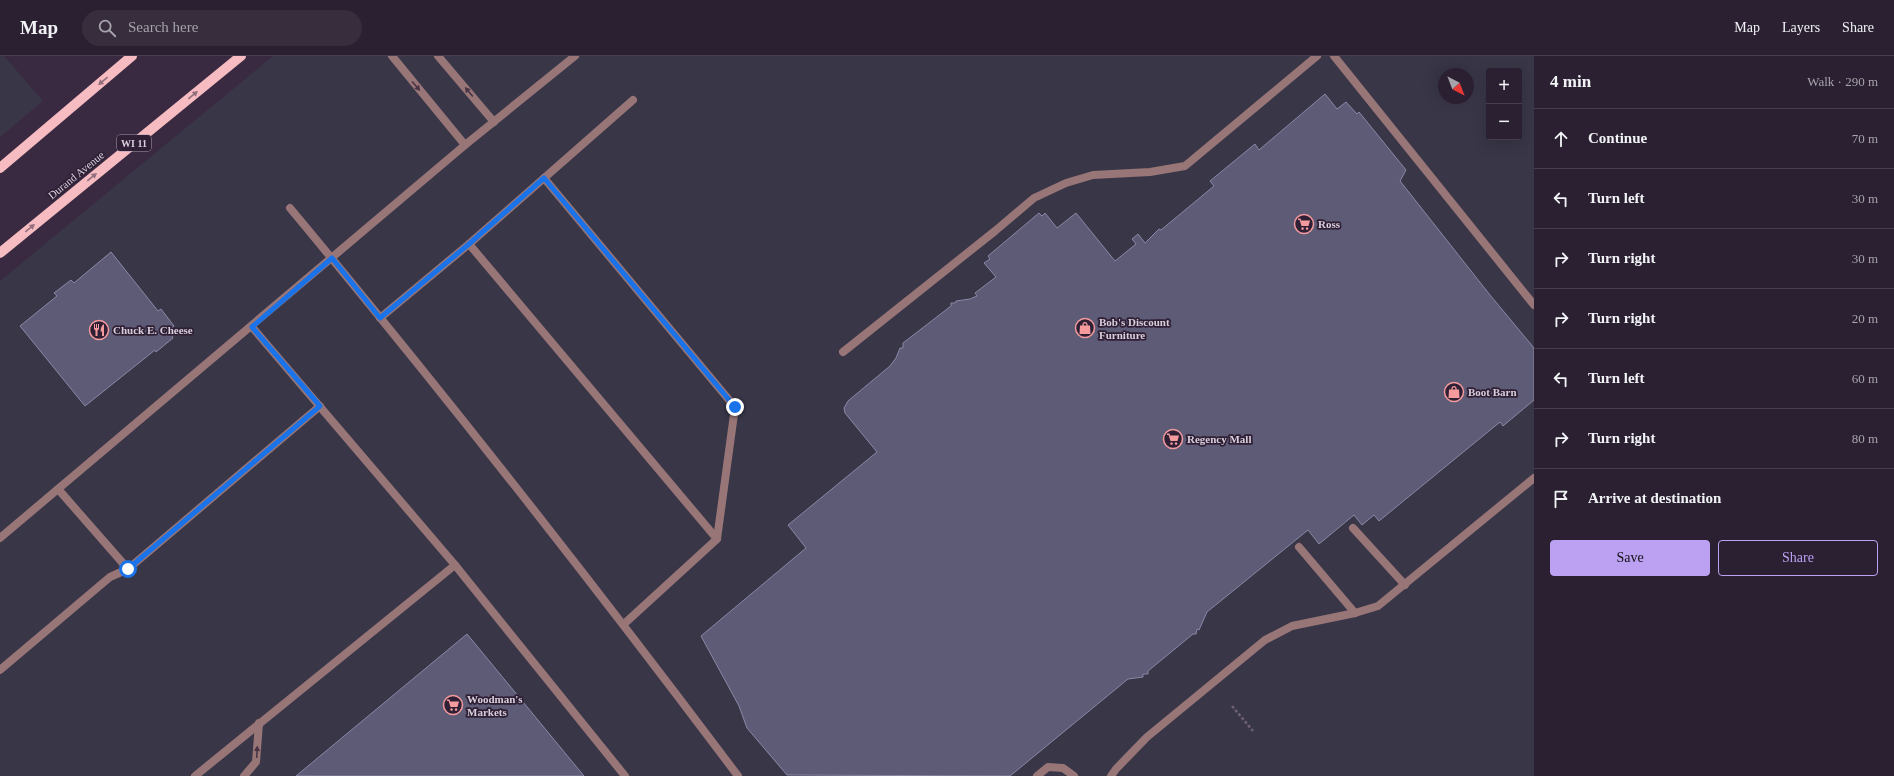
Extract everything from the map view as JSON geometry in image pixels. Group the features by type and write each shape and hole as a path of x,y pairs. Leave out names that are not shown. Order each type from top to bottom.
{"main road":[{"path":"0,168 132,56"},
{"name":"Durand Avenue","path":"0,253 241,56"}],"lane":[{"path":"392,56 466,145"},
{"path":"438,56 494,122"},
{"path":"0,538 466,145 575,56"},
{"path":"843,352 995,231 1034,198 1066,183 1093,174 1150,172 1185,166 1317,56"},
{"path":"1334,56 1534,305"},
{"path":"380,318 469,244 633,100"},
{"path":"544,178 735,407 717,539 624,624"},
{"path":"290,208 332,258 624,624 738,776"},
{"path":"469,244 717,539"},
{"path":"252,327 320,406 363,459 455,565 625,776"},
{"path":"0,670 110,577 128,569 320,406"},
{"path":"1112,776 1116,769 1147,737 1265,640 1292,626 1356,613 1378,606 1534,478"},
{"path":"58,489 128,569"},
{"path":"1353,528 1405,585"},
{"path":"1298,547 1356,613"},
{"path":"195,776 258,723 455,565"},
{"path":"244,776 256,762 258,723"},
{"path":"1037,776 1048,767 1063,768 1074,776"}],"path":[{"path":"1232,706 1253,731"}],"shaded area":[{"path":"0,56 4,56 43,101 0,137"},
{"path":"273,56 1534,56 1534,776 0,776 0,281"}],"building":[{"name":"Regency Mall","path":"1325,94 1337,109 1346,102 1357,114 1359,112 1406,170 1400,181 1534,348 1534,400 1503,426 1500,422 1379,521 1374,515 1362,525 1354,515 1319,544 1308,530 1207,612 1199,630 1197,629 1196,634 1193,634 1148,671 1148,674 1143,674 1143,677 1128,679 1010,776 787,775 747,728 739,706 701,636 806,548 788,525 877,452 845,413 844,408 848,401 890,366 896,358 900,348 903,348 903,343 951,306 951,303 977,296 975,293 996,277 984,263 990,259 988,256 1039,213 1042,216 1045,213 1057,228 1076,213 1115,261 1136,244 1132,239 1138,234 1145,243 1159,229 1161,230 1214,186 1210,181 1255,144 1259,150"},
{"name":"Chuck E. Cheese","path":"111,252 158,311 161,309 174,326 172,328 176,333 172,336 173,338 156,352 155,350 85,406 20,326 57,296 54,293 71,280 74,283"},
{"name":"Woodman's Markets","path":"467,634 584,776 296,776"}],"place":[{"name":"Ross","path":"1304,224"},
{"name":"Bob's Discount Furniture","path":"1085,328"},
{"name":"Chuck E. Cheese","path":"99,330"},
{"name":"Boot Barn","path":"1454,392"},
{"name":"Regency Mall","path":"1173,439"},
{"name":"Woodman's Markets","path":"453,705"}],"route":[{"path":"128,569 320,406 252,327 332,258 380,318 469,244 544,178 735,407"}]}
